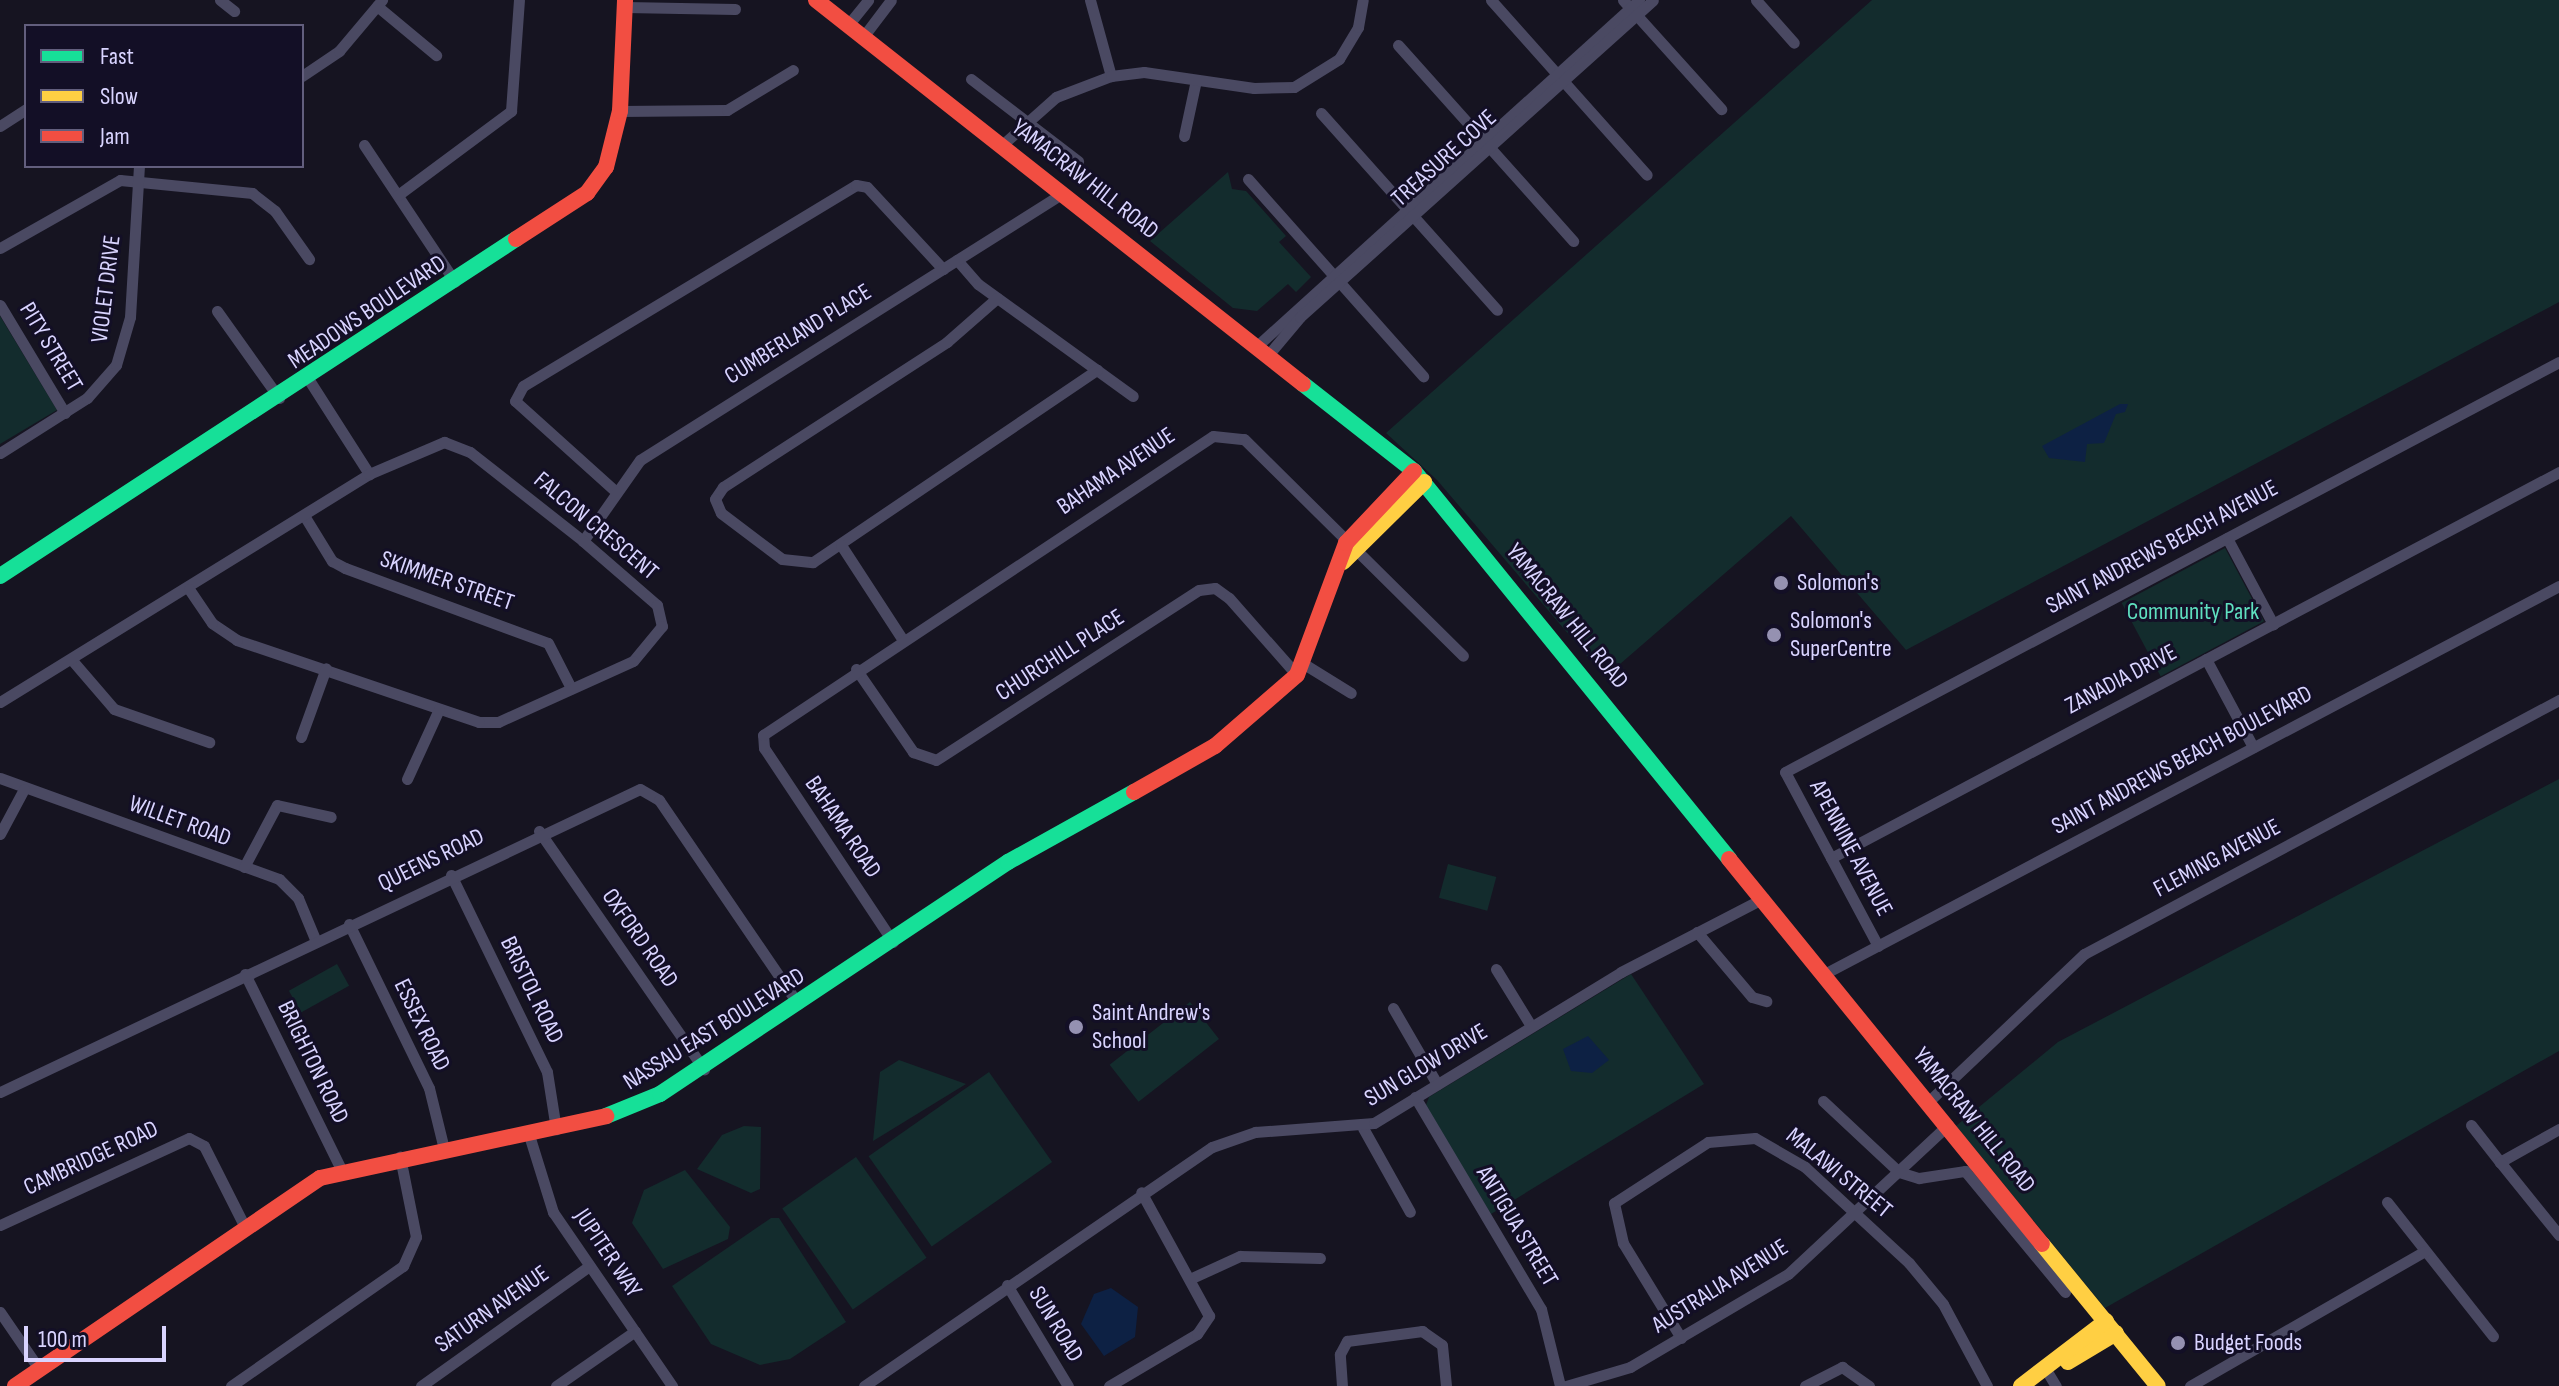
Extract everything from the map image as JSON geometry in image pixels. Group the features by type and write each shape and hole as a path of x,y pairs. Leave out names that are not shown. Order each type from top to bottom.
{"street":[{"path":"220,0 234,11"},
{"path":"398,195 511,111 519,0"},
{"name":"YAMACRAW HILL ROAD","path":"816,0 1419,476 1826,973 2158,1386"},
{"path":"848,25 868,0"},
{"path":"863,37 891,0"},
{"path":"1090,0 1111,76"},
{"path":"1002,145 1056,97 1111,76 1144,72 1275,88 1310,80 1350,42 1363,0"},
{"path":"1491,0 1647,175"},
{"name":"TREASURE COVE","path":"1263,350 1336,278 1560,77 1632,6 1653,0"},
{"path":"1756,0 1794,43"},
{"path":"304,75 339,51 380,3 436,55"},
{"path":"625,3 735,9"},
{"name":"MEADOWS BOULEVARD","path":"0,576 309,380 594,186 620,111 625,3"},
{"path":"1632,6 1721,109"},
{"path":"1398,45 1573,241"},
{"path":"620,111 727,110 793,70"},
{"path":"971,79 1078,161"},
{"path":"1184,136 1196,80"},
{"path":"0,126 24,110"},
{"path":"1321,113 1497,310"},
{"path":"364,145 455,282"},
{"name":"VIOLET DRIVE","path":"0,453 102,386 124,347 139,168"},
{"path":"1248,179 1423,376"},
{"path":"0,248 106,183 138,181 252,193 275,211 309,259"},
{"path":"614,490 515,401 523,386 856,185 867,187 943,269"},
{"name":"CUMBERLAND PLACE","path":"583,541 614,490 640,460 1063,193"},
{"path":"957,260 997,298 1133,396"},
{"path":"997,298 947,342 715,499 721,513 782,559 813,562 1097,370"},
{"name":"PITY STREET","path":"0,305 65,413"},
{"path":"217,311 280,399"},
{"name":"SAINT ANDREWS BEACH AVENUE","path":"1785,772 2559,362"},
{"path":"309,380 369,474"},
{"name":"BAHAMA AVENUE","path":"763,735 856,669 1221,433 1244,439 1463,656"},
{"name":"FALCON CRESCENT","path":"0,702 189,589 369,474 429,444 454,444 583,541 657,605 662,626 643,655 498,722 439,709 222,633 189,589"},
{"name":"ZANADIA DRIVE","path":"1831,858 2559,472"},
{"name":"NASSAU EAST BOULEVARD","path":"15,1386 245,1227 341,1169 529,1135 627,1111 704,1069 1008,862 1215,746 1300,669 1339,566 1350,547 1419,476"},
{"name":"SKIMMER STREET","path":"305,517 332,561 345,568 548,643 571,688"},
{"path":"2227,538 2273,624"},
{"path":"841,545 903,640"},
{"name":"SAINT ANDREWS BEACH BOULEVARD","path":"1826,973 2559,586"},
{"name":"CHURCHILL PLACE","path":"856,669 903,740 920,757 936,760 1199,590 1229,598 1300,669 1351,693"},
{"path":"71,659 114,709 209,742"},
{"path":"2206,659 2253,747"},
{"path":"301,737 326,668"},
{"name":"FLEMING AVENUE","path":"1928,1102 2084,954 2559,700"},
{"path":"407,779 439,709"},
{"name":"BAHAMA ROAD","path":"763,735 764,748 893,942"},
{"name":"APENNINE AVENUE","path":"1785,772 1878,946"},
{"name":"WILLET ROAD","path":"0,778 289,886 315,939"},
{"path":"0,834 24,789"},
{"name":"QUEENS ROAD","path":"0,1092 626,791 652,793 798,1004"},
{"path":"244,867 277,805 331,817"},
{"name":"OXFORD ROAD","path":"539,831 704,1069"},
{"name":"BRISTOL ROAD","path":"451,875 547,1072 556,1129"},
{"name":"SUN GLOW DRIVE","path":"864,1386 1141,1192 1232,1137 1363,1128 1531,1026 1697,932 1764,898"},
{"name":"ESSEX ROAD","path":"349,924 429,1088 444,1149"},
{"path":"1697,932 1752,997 1766,1001"},
{"path":"1496,969 1531,1026"},
{"name":"BRIGHTON ROAD","path":"245,974 341,1169"},
{"path":"1393,1008 1437,1084"},
{"name":"ANTIGUA STREET","path":"1415,1097 1541,1309 1563,1386"},
{"path":"1823,1101 1899,1172 1919,1178 1965,1171 2065,1292"},
{"name":"AUSTRALIA AVENUE","path":"1563,1386 1630,1367 1788,1274 1948,1125"},
{"path":"2471,1125 2559,1235"},
{"path":"1363,1128 1410,1212"},
{"path":"2500,1162 2559,1129"},
{"name":"JUPITER WAY","path":"529,1135 540,1184 588,1267 672,1386"},
{"name":"MALAWI STREET","path":"1681,1338 1614,1224 1614,1203 1627,1191 1708,1142 1743,1136 1793,1159 1856,1213 1935,1294 1987,1386"},
{"name":"CAMBRIDGE ROAD","path":"0,1225 189,1138 204,1146 245,1227"},
{"path":"231,1386 403,1266 416,1237 400,1157"},
{"path":"1109,1386 1203,1329 1209,1308 1194,1277 1141,1192"},
{"path":"2387,1202 2493,1336"},
{"path":"2190,1386 2425,1251"},
{"path":"1194,1277 1240,1256 1320,1258"},
{"name":"SATURN AVENUE","path":"421,1386 588,1267"},
{"name":"SUN ROAD","path":"1007,1285 1068,1386"},
{"path":"0,1312 39,1369"},
{"path":"2021,1386 2048,1375 2111,1327"},
{"path":"556,1386 635,1331"},
{"path":"1342,1386 1340,1354 1347,1341 1422,1331 1442,1345 1446,1386"},
{"path":"1805,1386 1842,1367 1869,1386"},
{"path":"880,1375 887,1386"}],"green space":[{"path":"1872,0 2559,0 2559,302 1906,650 1791,516 1605,677 1437,480 1386,433"},
{"path":"1228,172 1232,189 1246,191 1286,236 1279,242 1311,277 1296,292 1288,284 1257,311 1233,308 1150,241"},
{"path":"0,316 57,410 0,444"},
{"name":"Community Park","path":"2225,548 2264,621 2161,676 2122,603"},
{"path":"2559,779 2559,1051 2105,1308 1956,1126 2058,1042"},
{"path":"1448,864 1496,877 1487,911 1439,898"},
{"path":"337,964 349,986 301,1013 289,991"},
{"path":"1631,974 1704,1084 1491,1214 1425,1108 1429,1097"},
{"path":"1190,1002 1219,1039 1139,1102 1110,1065"},
{"path":"899,1060 966,1084 873,1141 880,1072"},
{"path":"989,1072 1052,1162 932,1246 869,1156"},
{"path":"744,1126 761,1127 760,1189 751,1193 697,1169 722,1135"},
{"path":"856,1157 927,1258 853,1309 782,1209"},
{"path":"685,1170 730,1227 728,1239 663,1269 632,1223 644,1190"},
{"path":"771,1218 779,1218 846,1322 790,1359 760,1365 711,1344 672,1286"}],"water":[{"path":"2120,404 2128,404 2125,412 2116,414 2104,443 2087,444 2085,462 2049,458 2042,446"},
{"path":"1588,1036 1609,1060 1592,1073 1571,1071 1563,1049"},
{"path":"1111,1288 1138,1307 1135,1337 1104,1356 1081,1324 1094,1294"}],"traffic: fast":[{"path":"0,576 516,239"},
{"path":"1303,384 1414,471 1729,859"},
{"path":"606,1116 660,1094 1008,862 1134,792"}],"traffic: slow":[{"path":"1343,562 1424,482"},
{"path":"2042,1244 2158,1386"},
{"path":"2021,1386 2106,1321"},
{"path":"2068,1362 2116,1333"}],"traffic: jam":[{"path":"516,239 587,193 606,167 620,111 625,0"},
{"path":"816,0 1303,384"},
{"path":"1134,792 1215,746 1297,675 1346,543 1414,471"},
{"path":"1729,859 2042,1244"},
{"path":"15,1386 320,1178 606,1116"}],"place":[{"name":"Solomon's","path":"1781,583"},
{"name":"Solomon's SuperCentre","path":"1774,635"},
{"name":"Saint Andrew's School","path":"1076,1027"},
{"name":"Budget Foods","path":"2178,1343"}]}
